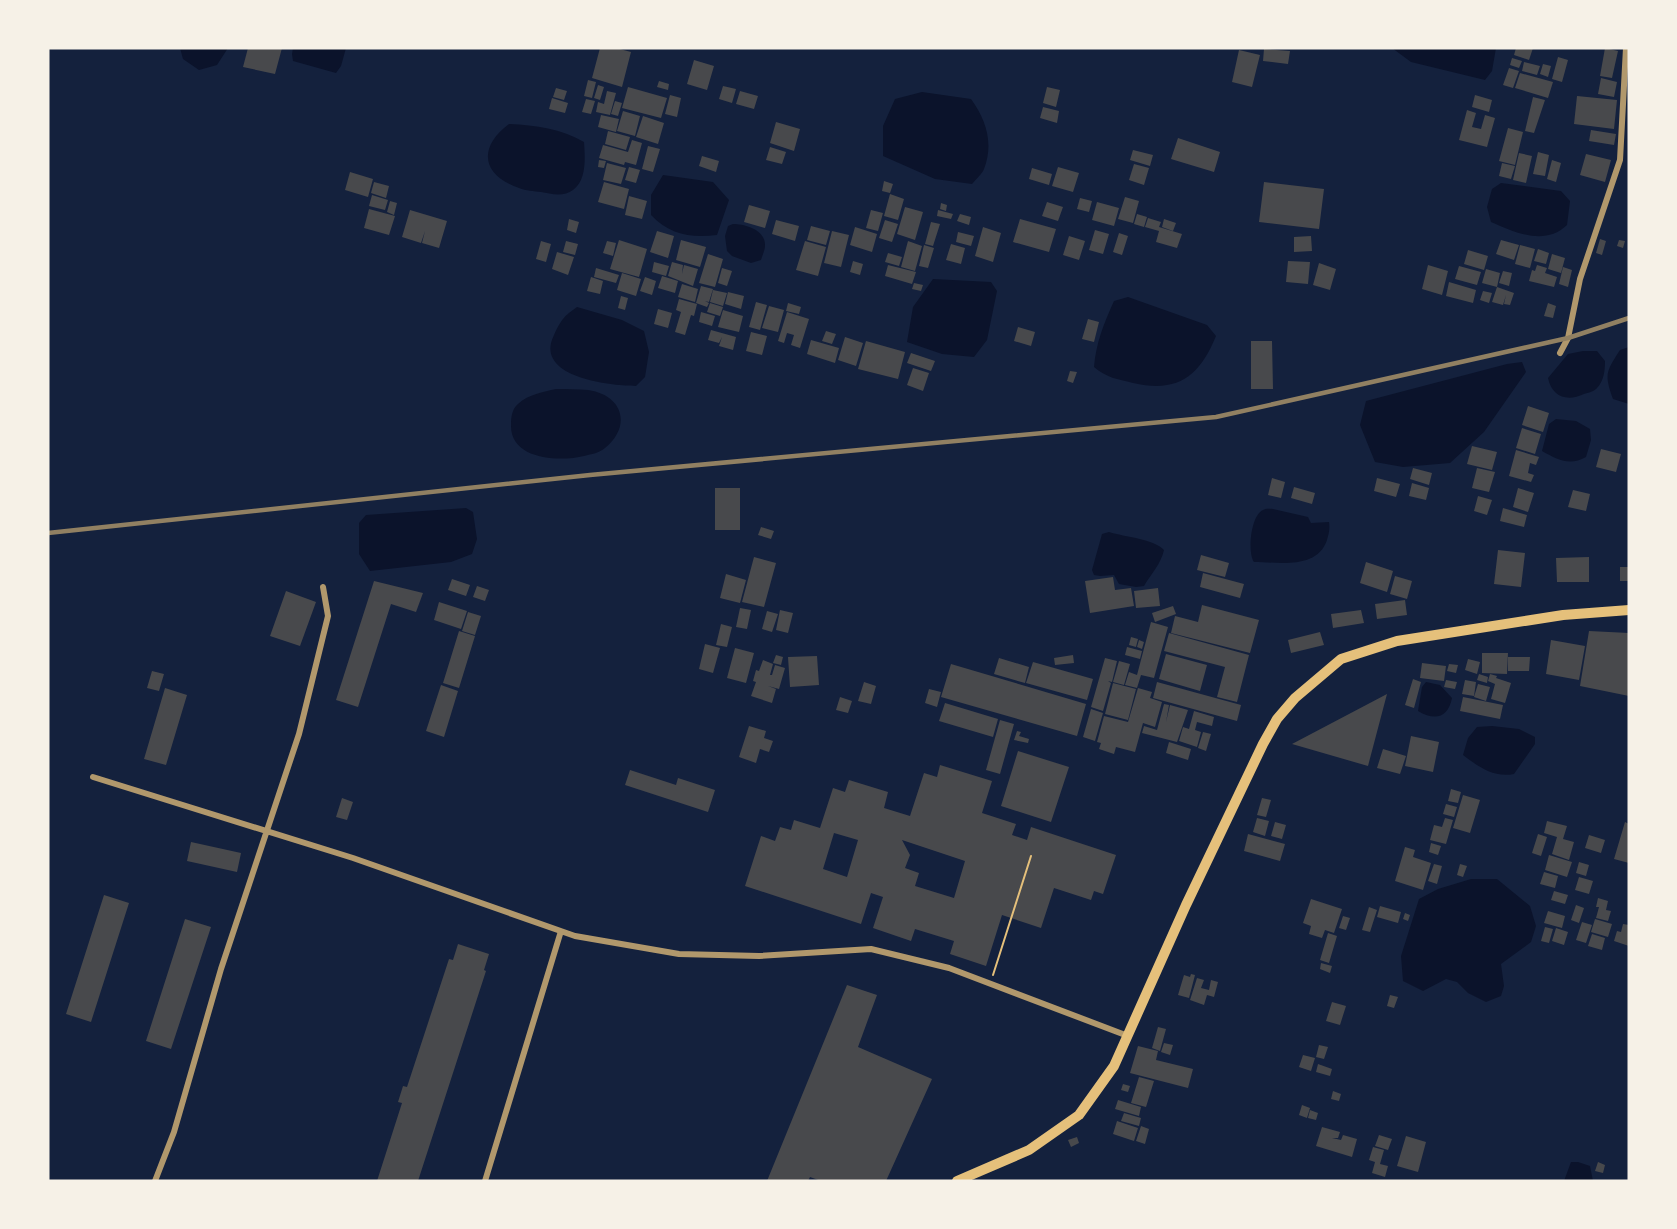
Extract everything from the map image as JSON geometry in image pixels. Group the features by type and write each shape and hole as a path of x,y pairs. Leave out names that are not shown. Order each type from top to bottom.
{"highway":[{"path":"957,1181 1029,1149 1079,1115 1114,1066 1186,905 1263,744 1277,719 1295,698 1341,659 1397,641 1563,615 1629,610"}],"street":[{"path":"1560,353 1568,338 1580,279 1620,160 1626,48"},
{"path":"155,1181 174,1132 221,969 298,734 328,616 323,587"},
{"path":"93,777 266,829 575,936 679,954 759,956 871,949 949,968 1128,1036"},
{"path":"485,1181 561,931"}],"path":[{"path":"990,983 1031,856"}],"water":[{"path":"180,48 228,48 217,65 199,70 183,59"},
{"path":"293,48 346,48 341,66 336,73 293,61"},
{"path":"1392,48 1496,48 1492,71 1485,80 1411,62"},
{"path":"922,92 971,99 981,115 987,132 987,159 984,169 972,184 935,179 883,156 883,126 895,99"},
{"path":"509,124 548,128 584,142 584,168 578,186 566,194 553,194 522,189 497,176 488,160 489,151 492,142"},
{"path":"663,175 713,182 729,200 717,235 681,234 658,222 651,215 651,195"},
{"path":"1501,183 1561,191 1570,201 1567,225 1549,235 1530,236 1491,222 1487,207 1492,189"},
{"path":"733,224 754,229 762,236 765,246 761,260 751,263 732,256 727,251 725,236 728,226"},
{"path":"933,279 991,282 997,291 987,340 974,357 942,354 907,342 913,307"},
{"path":"1128,297 1207,325 1216,336 1194,372 1175,383 1149,386 1112,378 1094,367 1101,333 1114,301"},
{"path":"577,307 622,320 644,331 649,352 645,377 636,386 593,381 564,370 554,361 550,349 554,335 563,319"},
{"path":"1629,347 1629,404 1613,399 1608,384 1608,373 1620,350"},
{"path":"1597,351 1605,361 1601,382 1596,389 1572,398 1557,394 1548,378 1568,354"},
{"path":"1522,362 1526,372 1484,432 1450,463 1403,467 1375,462 1360,425 1366,401"},
{"path":"556,389 588,390 600,393 616,405 621,421 619,430 605,448 590,455 562,459 538,456 527,452 519,445 513,437 511,425 514,408 531,396"},
{"path":"1556,419 1576,421 1590,429 1591,440 1586,457 1575,461 1564,461 1542,451 1549,424"},
{"path":"466,508 473,512 477,539 472,554 451,562 370,571 359,554 359,523 366,515"},
{"path":"1273,509 1308,517 1311,523 1329,522 1327,540 1322,550 1315,556 1296,562 1254,562 1251,550 1253,526 1259,513"},
{"path":"1109,532 1153,543 1164,550 1144,586 1119,584 1114,575 1094,575 1092,570 1102,534"},
{"path":"1426,682 1440,685 1452,698 1447,710 1440,716 1430,716 1418,711 1422,687"},
{"path":"1477,727 1519,729 1535,737 1535,744 1514,774 1493,773 1463,755 1468,738"},
{"path":"1471,879 1497,879 1530,906 1536,926 1531,942 1501,964 1504,986 1501,996 1486,1002 1468,993 1457,982 1446,979 1423,991 1403,981 1401,956 1419,899 1438,889"},
{"path":"1571,1162 1590,1166 1593,1181 1564,1181"}],"building":[{"path":"248,48 282,48 275,74 243,67"},
{"path":"600,48 616,48 631,52 622,87 592,78"},
{"path":"1516,48 1533,48 1529,60 1514,55"},
{"path":"1605,48 1618,51 1612,78 1600,76"},
{"path":"1264,49 1290,51 1288,64 1263,61"},
{"path":"1239,50 1260,55 1252,87 1232,82"},
{"path":"1558,57 1568,60 1562,82 1552,79"},
{"path":"1512,58 1522,61 1519,68 1510,65"},
{"path":"694,60 714,66 707,90 687,84"},
{"path":"1524,62 1540,66 1537,75 1522,71"},
{"path":"1543,64 1551,66 1548,77 1540,74"},
{"path":"1509,68 1519,71 1513,88 1503,85"},
{"path":"1520,73 1553,82 1548,98 1515,88"},
{"path":"1601,78 1617,82 1614,97 1598,94"},
{"path":"588,80 596,82 592,98 584,96"},
{"path":"659,81 669,84 668,90 657,87"},
{"path":"598,85 604,87 600,100 594,98"},
{"path":"723,86 736,89 732,103 719,99"},
{"path":"628,87 667,98 661,118 622,108"},
{"path":"1047,87 1060,90 1056,107 1043,103"},
{"path":"556,88 567,91 564,100 553,97"},
{"path":"607,91 616,93 610,115 596,112 598,102 604,104"},
{"path":"740,91 758,96 754,109 736,104"},
{"path":"670,95 681,98 677,117 665,114"},
{"path":"1475,95 1492,100 1489,112 1472,107"},
{"path":"1577,96 1617,100 1614,129 1574,124"},
{"path":"1533,97 1545,100 1534,133 1525,131"},
{"path":"552,98 568,103 565,113 549,109"},
{"path":"586,99 595,101 591,114 582,112"},
{"path":"615,101 622,103 618,116 611,114"},
{"path":"1043,107 1059,111 1057,123 1040,118"},
{"path":"1467,110 1476,113 1472,127 1481,129 1485,115 1495,118 1487,147 1459,140"},
{"path":"623,111 640,116 635,136 617,131"},
{"path":"601,115 619,119 616,132 598,127"},
{"path":"643,116 664,123 658,144 636,137"},
{"path":"776,122 800,129 794,151 770,143"},
{"path":"1508,128 1523,132 1515,165 1499,161"},
{"path":"1591,130 1616,134 1614,145 1589,141"},
{"path":"608,131 630,137 626,150 605,144"},
{"path":"1178,138 1220,152 1214,172 1171,159"},
{"path":"632,140 642,143 636,165 625,162 624,165 599,158 603,145 628,152"},
{"path":"648,146 660,149 653,172 642,169"},
{"path":"770,147 786,152 782,164 766,160"},
{"path":"1133,150 1153,155 1150,166 1130,160"},
{"path":"1538,152 1549,155 1545,176 1533,174"},
{"path":"1519,153 1532,156 1526,183 1513,180"},
{"path":"1586,154 1611,160 1605,182 1580,175"},
{"path":"702,156 719,161 716,172 699,166"},
{"path":"599,160 606,161 604,168 598,167"},
{"path":"1552,160 1561,163 1556,182 1547,179"},
{"path":"607,163 626,168 621,184 603,180"},
{"path":"1502,163 1515,166 1511,179 1499,176"},
{"path":"1134,164 1149,168 1144,185 1129,180"},
{"path":"629,167 640,170 636,183 625,180"},
{"path":"1058,167 1079,173 1073,192 1052,186"},
{"path":"1032,168 1052,174 1049,185 1029,179"},
{"path":"350,172 373,179 368,197 345,190"},
{"path":"884,181 893,184 890,193 882,191"},
{"path":"374,182 389,186 386,198 371,193"},
{"path":"604,182 629,189 624,209 598,202"},
{"path":"1264,182 1324,189 1319,229 1259,222"},
{"path":"890,194 904,199 898,220 884,216"},
{"path":"372,195 388,200 385,210 369,206"},
{"path":"629,196 647,201 642,219 625,215"},
{"path":"1125,197 1139,201 1133,223 1118,219"},
{"path":"1080,198 1092,201 1089,212 1077,209"},
{"path":"390,201 397,203 394,215 387,212"},
{"path":"1047,202 1063,207 1058,221 1042,216"},
{"path":"1097,202 1119,208 1114,226 1092,220"},
{"path":"941,203 947,205 946,211 940,209"},
{"path":"749,205 770,211 765,228 744,222"},
{"path":"905,207 923,212 915,240 897,234"},
{"path":"369,209 395,216 389,235 364,228"},
{"path":"410,210 447,221 439,248 422,243 425,231 421,243 402,237"},
{"path":"871,210 883,213 878,231 866,228"},
{"path":"938,210 953,214 951,219 937,216"},
{"path":"960,214 971,217 969,225 957,221"},
{"path":"1137,214 1147,217 1144,227 1134,224"},
{"path":"1148,218 1161,222 1159,227 1182,234 1177,248 1156,242 1159,231 1145,227"},
{"path":"569,219 579,222 576,233 567,230"},
{"path":"1020,219 1056,229 1049,252 1013,242"},
{"path":"1164,219 1176,223 1173,231 1162,227"},
{"path":"776,220 799,226 795,241 772,234"},
{"path":"885,220 898,224 892,242 879,238"},
{"path":"931,222 940,224 933,246 925,244"},
{"path":"811,226 830,231 826,245 807,240"},
{"path":"855,227 877,234 872,252 850,245"},
{"path":"983,227 1001,233 993,262 975,256"},
{"path":"1095,230 1109,234 1103,254 1089,250"},
{"path":"657,231 674,236 668,258 650,252"},
{"path":"832,231 849,235 841,267 824,263"},
{"path":"958,232 974,236 971,246 956,242"},
{"path":"1119,233 1128,236 1122,255 1113,252"},
{"path":"1069,236 1085,241 1079,260 1063,255"},
{"path":"1311,236 1312,251 1294,252 1294,237"},
{"path":"1600,239 1606,241 1602,255 1596,253"},
{"path":"619,240 647,249 639,277 610,269"},
{"path":"681,240 706,247 700,267 676,260"},
{"path":"1501,240 1519,245 1514,260 1496,254"},
{"path":"1619,240 1625,241 1623,248 1617,246"},
{"path":"541,241 551,244 546,262 536,259"},
{"path":"566,241 578,244 575,255 563,252"},
{"path":"607,241 616,243 613,256 603,253"},
{"path":"805,241 826,247 818,276 796,270"},
{"path":"908,241 922,246 915,271 901,267"},
{"path":"951,244 965,248 961,264 946,260"},
{"path":"924,245 934,248 928,268 919,266"},
{"path":"1520,245 1535,249 1530,268 1515,264"},
{"path":"1538,249 1549,253 1546,264 1534,261"},
{"path":"1468,250 1488,256 1484,270 1464,264"},
{"path":"557,252 574,257 568,275 552,269"},
{"path":"888,253 902,257 899,266 885,262"},
{"path":"708,254 723,259 715,287 699,283"},
{"path":"1552,254 1565,258 1561,273 1548,269"},
{"path":"853,261 863,264 860,275 850,272"},
{"path":"1288,261 1310,262 1308,284 1286,282"},
{"path":"654,262 669,266 666,276 652,272"},
{"path":"672,262 683,265 682,274 684,265 698,269 693,286 668,276"},
{"path":"1319,263 1336,269 1330,290 1313,285"},
{"path":"888,265 916,272 912,284 885,276"},
{"path":"1428,265 1448,271 1442,295 1422,289"},
{"path":"1537,265 1547,268 1545,273 1557,277 1554,287 1529,281 1532,270 1535,271"},
{"path":"1459,266 1481,272 1477,285 1455,279"},
{"path":"1563,267 1572,270 1568,287 1559,284"},
{"path":"596,268 619,275 616,283 594,277"},
{"path":"722,268 732,271 727,286 718,283"},
{"path":"1486,269 1500,273 1497,287 1482,283"},
{"path":"1503,271 1512,273 1509,286 1499,283"},
{"path":"622,273 641,279 636,296 617,290"},
{"path":"662,276 678,281 675,293 658,288"},
{"path":"591,277 603,281 600,294 587,291"},
{"path":"645,277 656,281 652,295 640,291"},
{"path":"1449,282 1476,290 1473,303 1446,296"},
{"path":"914,283 923,285 921,291 912,289"},
{"path":"682,284 698,289 695,302 678,297"},
{"path":"701,286 713,289 709,302 705,301 709,303 707,307 696,303"},
{"path":"1497,287 1514,293 1510,305 1504,304 1506,295 1503,305 1492,302"},
{"path":"713,290 727,293 723,306 710,302"},
{"path":"1483,291 1492,293 1489,303 1480,300"},
{"path":"728,292 744,296 741,309 725,304"},
{"path":"621,296 628,298 625,310 618,308"},
{"path":"679,299 697,304 685,335 675,332 681,312 676,310"},
{"path":"756,302 767,305 760,330 749,327"},
{"path":"710,303 723,307 720,316 707,312"},
{"path":"788,303 801,307 799,314 786,311"},
{"path":"1548,303 1556,306 1553,318 1544,316"},
{"path":"769,306 784,310 778,332 762,328"},
{"path":"658,309 672,313 668,328 654,324"},
{"path":"723,310 743,316 739,332 718,327"},
{"path":"701,312 715,316 712,326 699,322"},
{"path":"787,312 809,319 800,348 791,345 794,335 787,333 784,343 778,341"},
{"path":"1088,319 1099,322 1094,342 1082,339"},
{"path":"1018,327 1035,332 1031,346 1014,341"},
{"path":"711,330 736,337 733,350 719,346 722,337 719,343 708,340"},
{"path":"826,331 836,334 832,344 822,341"},
{"path":"751,332 767,336 762,355 746,351"},
{"path":"845,337 863,343 856,366 838,360"},
{"path":"811,340 839,348 835,363 807,354"},
{"path":"866,341 905,352 898,379 858,369"},
{"path":"1251,341 1272,341 1273,389 1251,389"},
{"path":"911,353 935,361 931,371 907,363"},
{"path":"913,368 929,373 923,391 907,385"},
{"path":"1070,371 1077,372 1073,383 1067,381"},
{"path":"1528,406 1549,413 1543,432 1522,425"},
{"path":"1522,428 1541,434 1535,454 1516,448"},
{"path":"1472,446 1497,452 1492,470 1467,464"},
{"path":"1601,449 1621,454 1616,472 1596,467"},
{"path":"1516,450 1539,457 1536,465 1530,463 1528,473 1534,475 1531,482 1509,476"},
{"path":"1413,468 1432,473 1429,485 1410,479"},
{"path":"1477,468 1495,472 1489,492 1472,488"},
{"path":"1272,478 1285,482 1281,498 1268,495"},
{"path":"1377,478 1400,484 1396,497 1374,491"},
{"path":"1412,483 1429,488 1426,500 1409,496"},
{"path":"1294,487 1315,493 1312,504 1291,498"},
{"path":"715,488 740,488 740,530 715,530"},
{"path":"1518,488 1534,493 1528,512 1513,507"},
{"path":"1573,490 1590,494 1586,511 1568,507"},
{"path":"1478,496 1492,500 1487,515 1474,511"},
{"path":"1503,508 1527,515 1524,527 1500,521"},
{"path":"761,527 774,531 771,539 758,535"},
{"path":"1498,550 1525,553 1521,587 1494,584"},
{"path":"1201,555 1229,563 1225,577 1197,570"},
{"path":"754,557 776,563 764,607 742,602"},
{"path":"1589,557 1589,582 1557,582 1556,558"},
{"path":"1366,562 1393,571 1387,592 1360,583"},
{"path":"1620,567 1629,567 1629,581 1620,581"},
{"path":"1203,573 1244,584 1240,598 1200,587"},
{"path":"726,574 746,580 740,603 720,598"},
{"path":"1395,576 1412,581 1407,599 1390,594"},
{"path":"1113,577 1115,590 1131,588 1134,606 1090,613 1085,581"},
{"path":"452,579 470,585 466,596 448,590"},
{"path":"374,581 423,593 416,612 391,604 358,707 336,700"},
{"path":"477,586 489,590 485,601 473,597"},
{"path":"1158,588 1160,606 1136,608 1134,591"},
{"path":"286,591 316,602 300,646 270,636"},
{"path":"1405,600 1407,615 1377,619 1375,604"},
{"path":"439,602 467,611 461,629 434,620"},
{"path":"1202,605 1259,620 1250,653 1171,633 1175,616 1198,622"},
{"path":"1173,606 1176,614 1155,622 1152,613"},
{"path":"740,608 751,610 747,629 736,627"},
{"path":"780,610 793,613 788,633 776,630"},
{"path":"1361,610 1364,623 1333,628 1331,614"},
{"path":"767,611 778,614 772,632 762,629"},
{"path":"468,612 481,616 475,635 462,631"},
{"path":"1151,622 1168,627 1154,678 1141,675 1137,688 1125,685 1129,672 1137,675"},
{"path":"721,624 732,627 727,647 716,645"},
{"path":"459,631 475,636 459,688 443,683"},
{"path":"1589,631 1629,633 1629,696 1580,686"},
{"path":"1320,632 1324,645 1291,653 1288,640"},
{"path":"1169,633 1249,655 1237,702 1217,697 1225,667 1164,651"},
{"path":"1131,637 1138,639 1136,647 1129,645"},
{"path":"1139,640 1144,642 1142,649 1137,647"},
{"path":"1551,640 1585,646 1579,680 1546,674"},
{"path":"705,644 720,648 713,673 699,669"},
{"path":"1127,647 1142,651 1140,659 1125,655"},
{"path":"735,648 754,653 746,683 727,678"},
{"path":"1482,653 1508,653 1507,674 1482,673"},
{"path":"1166,654 1207,665 1200,691 1159,679"},
{"path":"776,655 783,657 781,665 773,663"},
{"path":"1073,655 1074,663 1055,665 1054,658"},
{"path":"817,656 819,685 790,687 788,657"},
{"path":"1508,657 1530,657 1529,671 1508,671"},
{"path":"999,658 1029,667 1025,683 994,674"},
{"path":"1105,658 1117,661 1112,682 1108,681 1111,683 1103,711 1091,707"},
{"path":"1468,659 1480,662 1477,674 1465,670"},
{"path":"763,660 773,664 770,675 775,665 785,668 779,689 768,686 776,689 772,703 751,696 756,682 753,681 756,670 759,671"},
{"path":"1119,661 1130,664 1124,685 1113,682"},
{"path":"1033,662 1093,679 1087,700 1026,683"},
{"path":"1422,663 1446,666 1444,681 1420,678"},
{"path":"951,664 1086,704 1077,736 941,697"},
{"path":"1449,664 1458,665 1456,673 1447,671"},
{"path":"152,671 164,674 159,691 147,688"},
{"path":"1479,674 1488,677 1487,683 1477,680"},
{"path":"1490,674 1511,683 1505,703 1491,699 1495,684 1488,681"},
{"path":"1413,679 1421,682 1414,708 1405,705"},
{"path":"1446,680 1457,682 1455,689 1444,687"},
{"path":"1465,680 1476,682 1474,696 1462,694"},
{"path":"864,682 876,686 871,704 858,701"},
{"path":"1157,682 1241,705 1237,721 1153,698"},
{"path":"1113,683 1136,689 1128,720 1105,714"},
{"path":"1478,684 1490,687 1486,701 1474,697"},
{"path":"441,685 458,691 444,737 426,731"},
{"path":"165,688 187,695 166,765 144,759"},
{"path":"1138,688 1152,692 1150,698 1162,702 1155,727 1143,723 1135,752 1116,747 1114,754 1099,749 1101,743 1097,742 1104,716 1128,722"},
{"path":"929,689 941,692 937,707 925,703"},
{"path":"1387,694 1368,766 1292,744"},
{"path":"840,697 852,701 848,713 836,710"},
{"path":"1463,697 1503,705 1500,719 1460,711"},
{"path":"945,703 998,719 993,737 939,721"},
{"path":"1164,704 1169,705 1166,722 1170,705 1188,710 1177,742 1142,733 1144,726 1157,730"},
{"path":"1091,709 1103,713 1095,741 1083,737"},
{"path":"1194,711 1214,717 1212,726 1197,722 1195,730 1201,732 1197,747 1179,741 1183,727 1189,729"},
{"path":"1000,720 1014,724 1000,774 986,770"},
{"path":"749,726 766,731 764,738 773,741 769,752 760,749 756,763 739,757"},
{"path":"1017,731 1021,732 1019,736 1029,739 1028,743 1014,740"},
{"path":"1203,732 1211,734 1206,751 1198,748"},
{"path":"1411,736 1439,742 1433,772 1405,766"},
{"path":"1169,742 1191,749 1188,760 1166,753"},
{"path":"1383,749 1406,756 1400,774 1377,768"},
{"path":"1018,751 1069,767 1051,822 1001,806"},
{"path":"940,765 992,781 982,813 1016,824 1012,835 1027,840 1031,827 1116,855 1103,894 1094,891 1091,900 1054,888 1041,928 1002,915 986,966 950,954 954,941 915,929 911,941 873,928 883,897 871,893 861,924 745,886 761,836 775,841 780,827 791,830 794,820 820,828 833,788 845,792 849,780 888,792 884,808 910,816 924,773 937,777","holes":["834,833 858,840 847,877 823,869","902,840 965,861 954,898 915,886 919,873 905,868 910,855"]},
{"path":"630,770 676,785 678,778 715,790 708,812 625,785"},
{"path":"1451,789 1461,792 1458,803 1448,801"},
{"path":"1463,795 1480,800 1470,833 1453,828"},
{"path":"342,798 353,802 347,820 336,817"},
{"path":"1262,798 1271,800 1266,817 1257,815"},
{"path":"1446,804 1457,807 1454,817 1443,814"},
{"path":"1257,818 1269,821 1265,836 1253,832"},
{"path":"1445,818 1453,820 1446,844 1430,840 1434,825 1442,827"},
{"path":"1547,821 1567,826 1563,839 1574,842 1569,860 1552,854 1557,837 1544,833"},
{"path":"1275,822 1286,825 1282,839 1271,836"},
{"path":"1625,822 1629,824 1629,863 1614,859"},
{"path":"1248,834 1285,844 1280,861 1244,851"},
{"path":"1538,834 1547,837 1541,856 1532,853"},
{"path":"1589,835 1605,840 1601,853 1585,848"},
{"path":"191,842 241,853 237,872 187,861"},
{"path":"1431,843 1441,846 1438,855 1429,852"},
{"path":"1405,847 1415,850 1413,857 1431,863 1423,890 1395,881"},
{"path":"1549,855 1572,862 1567,877 1545,870"},
{"path":"1579,862 1589,865 1586,876 1576,873"},
{"path":"1434,864 1442,866 1437,884 1428,881"},
{"path":"1460,864 1467,866 1463,877 1457,875"},
{"path":"1544,872 1558,876 1555,888 1540,884"},
{"path":"1579,877 1593,881 1589,894 1575,890"},
{"path":"1554,891 1568,895 1565,904 1551,900"},
{"path":"104,895 129,903 91,1022 66,1014"},
{"path":"1598,898 1608,901 1606,910 1611,911 1608,921 1596,918 1599,907 1596,907"},
{"path":"1311,899 1342,909 1334,933 1325,930 1322,938 1309,934 1311,926 1303,923"},
{"path":"1576,905 1584,908 1579,923 1571,920"},
{"path":"1380,906 1401,912 1398,923 1377,917"},
{"path":"1369,907 1377,910 1370,932 1362,930"},
{"path":"1548,911 1565,916 1562,928 1544,923"},
{"path":"1405,913 1410,915 1408,921 1403,919"},
{"path":"1343,916 1350,918 1346,930 1339,928"},
{"path":"185,919 211,927 171,1049 146,1041"},
{"path":"1595,919 1612,924 1608,937 1591,932"},
{"path":"1582,922 1592,925 1586,943 1576,940"},
{"path":"1623,924 1629,925 1629,946 1614,941 1617,931 1621,932"},
{"path":"1545,927 1553,929 1549,943 1541,941"},
{"path":"1556,928 1568,932 1564,945 1552,941"},
{"path":"1328,933 1337,936 1329,963 1320,960"},
{"path":"1592,934 1605,938 1602,950 1588,946"},
{"path":"458,944 489,954 484,970 486,971 418,1181 377,1181 402,1103 398,1102 403,1086 407,1087 449,959 453,960"},
{"path":"1321,963 1332,966 1330,973 1320,969"},
{"path":"1191,974 1195,975 1189,998 1178,995 1184,975 1190,977"},
{"path":"1197,978 1204,980 1201,988 1209,990 1211,980 1218,982 1214,997 1207,995 1204,1005 1190,1000"},
{"path":"847,985 877,995 858,1047 932,1079 886,1181 821,1181 810,1177 808,1181 767,1181"},
{"path":"1390,995 1398,997 1394,1008 1387,1006"},
{"path":"1332,1002 1346,1006 1340,1025 1326,1021"},
{"path":"1158,1027 1166,1029 1160,1051 1152,1048"},
{"path":"1164,1043 1173,1045 1170,1055 1161,1052"},
{"path":"1319,1045 1328,1047 1324,1059 1316,1057"},
{"path":"1138,1046 1158,1051 1156,1060 1193,1069 1188,1088 1130,1073"},
{"path":"1303,1055 1315,1058 1311,1071 1299,1067"},
{"path":"1318,1064 1332,1069 1330,1076 1316,1072"},
{"path":"1139,1077 1154,1081 1146,1107 1131,1103"},
{"path":"1123,1084 1130,1086 1128,1092 1121,1090"},
{"path":"1333,1091 1341,1094 1339,1101 1331,1099"},
{"path":"1118,1100 1141,1107 1139,1116 1115,1109"},
{"path":"1302,1105 1310,1108 1307,1118 1299,1115"},
{"path":"1310,1110 1318,1113 1316,1120 1308,1118"},
{"path":"1124,1113 1141,1118 1139,1126 1121,1121"},
{"path":"1117,1121 1138,1128 1134,1141 1113,1134"},
{"path":"1141,1126 1149,1129 1145,1144 1136,1141"},
{"path":"1322,1127 1340,1132 1338,1138 1332,1138 1341,1140 1343,1135 1357,1139 1352,1157 1316,1146"},
{"path":"1379,1135 1392,1139 1388,1150 1375,1146"},
{"path":"1406,1136 1426,1142 1418,1172 1397,1166"},
{"path":"1077,1137 1079,1143 1071,1147 1068,1140"},
{"path":"1373,1147 1384,1150 1380,1164 1388,1166 1385,1177 1372,1173 1375,1162 1369,1160"},
{"path":"1598,1162 1605,1165 1603,1173 1595,1171"}],"railway":[{"path":"48,533 590,475 1216,417 1568,338 1629,318"}]}
